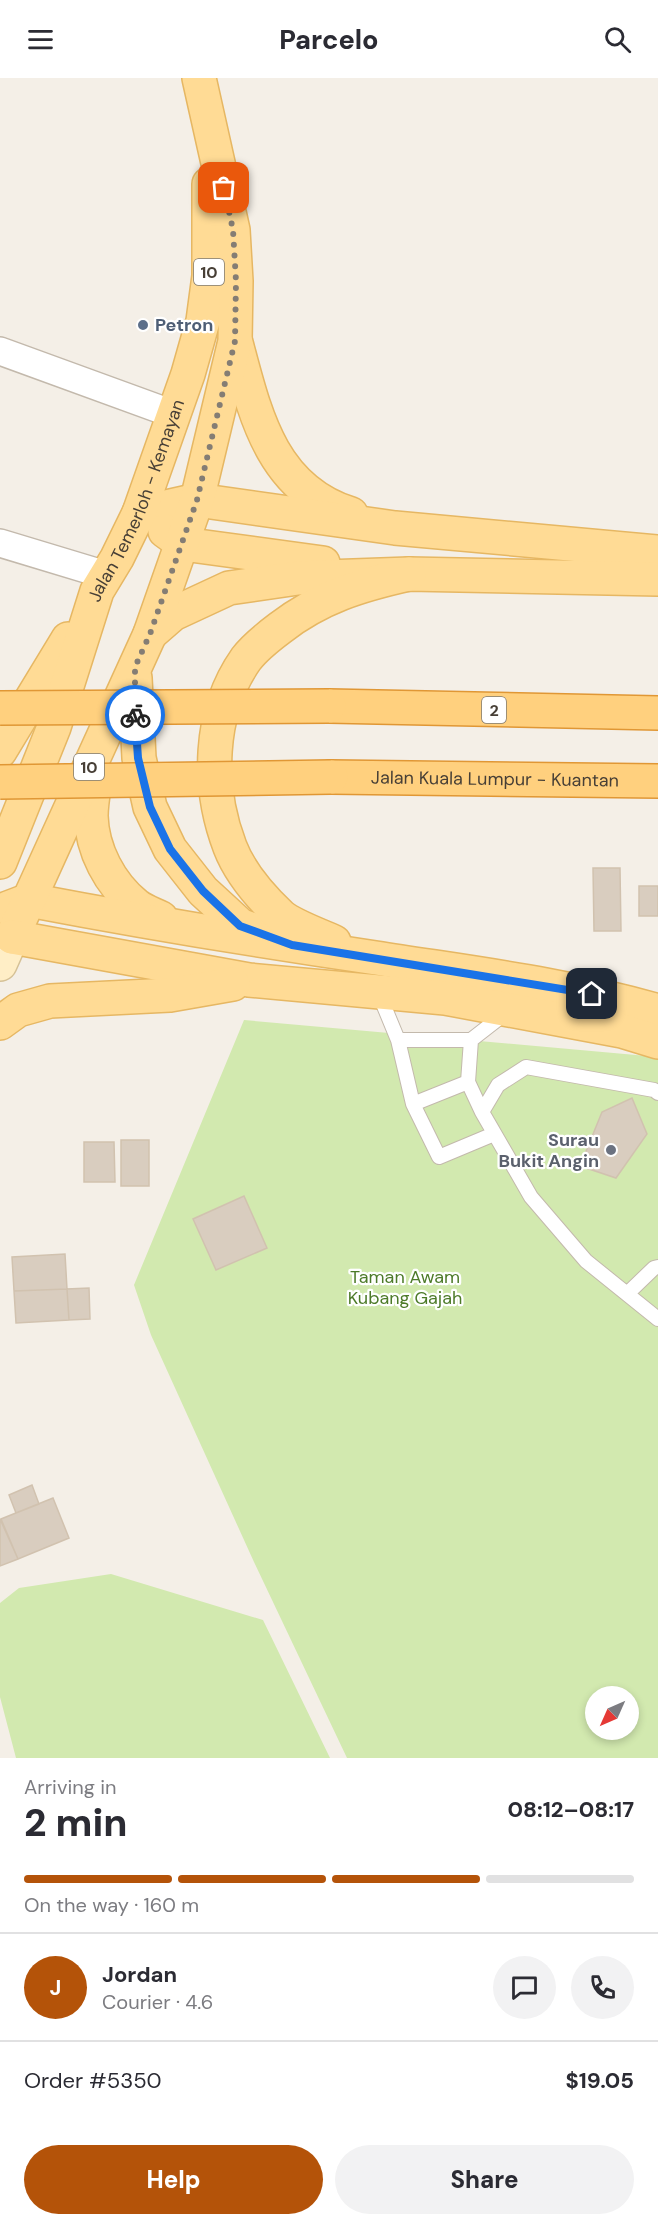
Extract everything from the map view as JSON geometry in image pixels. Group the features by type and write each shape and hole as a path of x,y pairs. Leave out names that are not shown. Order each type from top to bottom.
{"highway":[{"name":"2","path":"0,708 329,706 658,713"},
{"name":"Jalan Kuala Lumpur - Kuantan","path":"0,782 331,777 658,781"}],"main road":[{"name":"Jalan Temerloh - Kemayan","path":"8,926 99,746 150,634 197,500 235,341 236,281 233,230 199,78"},
{"name":"Jalan Temerloh - Kemayan","path":"0,862 54,727 101,583 139,513 188,374 204,321 209,276 210,126"},
{"path":"235,341 256,416 268,443 282,465 317,499 343,512 394,528"},
{"path":"139,513 197,500 394,528 658,552"},
{"path":"139,513 183,544 409,574"},
{"path":"366,957 284,918 252,886 230,848 221,816 215,789 216,743 223,707 233,682 247,658 266,639 303,611 330,597 374,582 409,574"},
{"path":"150,634 173,614 229,588 298,578 409,574 658,579"},
{"path":"0,751 101,583"},
{"path":"135,667 138,758 150,807 170,849 203,891 240,926 292,945"},
{"path":"99,746 91,816 95,844 104,866 118,887 138,907 185,929"},
{"path":"8,926 185,929 529,982 613,998 658,1011"},
{"path":"8,926 249,980 445,998 622,1031 658,1042"},
{"path":"0,1023 18,1010 50,1001 170,995 249,980"}],"street":[{"path":"0,351 173,414"},
{"path":"0,543 101,583"}],"lane":[{"path":"378,992 398,1040 413,1104 438,1158 494,1134"},
{"path":"398,1040 471,1040 509,1010"},
{"path":"471,1040 468,1082 494,1134 531,1197 586,1261 658,1319"},
{"path":"482,1112 498,1085 526,1067 654,1090 658,1093"},
{"path":"413,1104 468,1082"},
{"path":"627,1294 654,1268 658,1267"}],"green space":[{"name":"Taman Awam Kubang Gajah","path":"244,1020 658,1057 658,1758 347,1758 254,1562 151,1335 134,1285"},
{"path":"111,1574 263,1620 330,1758 16,1758 0,1697 0,1603 19,1588"}],"building":[{"path":"593,868 620,868 621,931 594,931"},
{"path":"639,886 658,886 658,916 639,916"},
{"name":"Surau Bukit Angin","path":"632,1098 647,1134 616,1178 580,1166 602,1112"},
{"path":"121,1140 149,1140 149,1186 121,1186"},
{"path":"84,1142 114,1142 115,1182 84,1182"},
{"path":"244,1196 267,1248 216,1270 193,1219"},
{"path":"65,1254 67,1289 14,1291 12,1257"},
{"path":"89,1288 90,1319 69,1320 67,1289"},
{"path":"67,1289 69,1320 16,1323 14,1291"},
{"path":"32,1485 39,1504 16,1513 9,1495"},
{"path":"53,1498 69,1538 18,1559 1,1519"},
{"path":"0,1519 18,1559 0,1566"}],"way so far":[{"path":"135,715 135,667 150,634 197,500 235,341 236,281 233,230 224,188"}],"place":[{"name":"Petron","path":"143,325"},
{"name":"Surau Bukit Angin","path":"611,1150"}],"route":[{"path":"135,715 138,758 150,807 170,849 203,891 240,926 292,945 592,994"}]}
